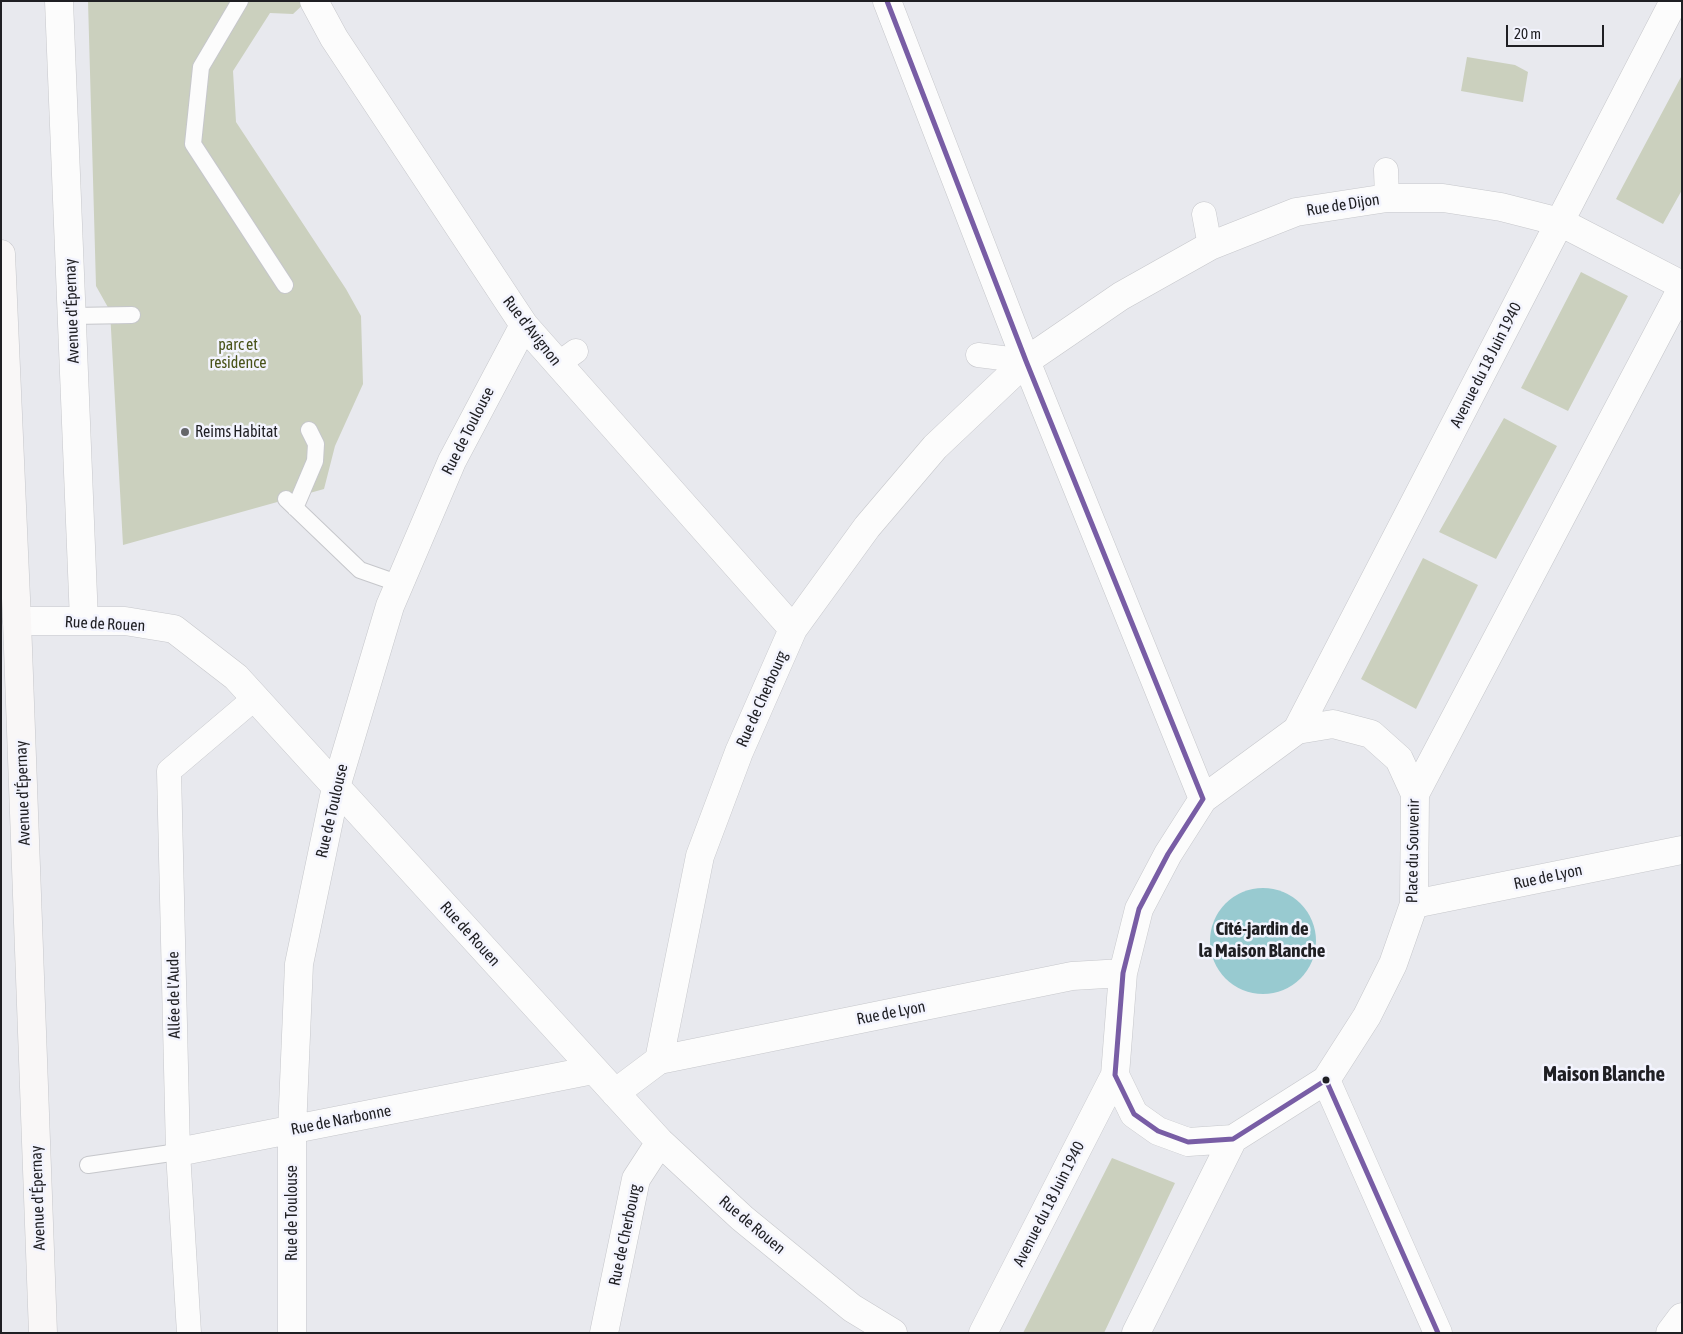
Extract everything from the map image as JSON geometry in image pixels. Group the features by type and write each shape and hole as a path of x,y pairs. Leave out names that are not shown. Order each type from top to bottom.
{"main road":[{"name":"Avenue d'Épernay","path":"1,254 17,621 43,1333"}],"street":[{"name":"Avenue d'Épernay","path":"59,1 84,621"},
{"path":"887,1 1026,361 1203,799"},
{"name":"Avenue du 18 Juin 1940","path":"1298,730 1674,1"},
{"name":"Rue d'Avignon","path":"319,3 334,38 524,325 567,358 793,629"},
{"path":"1386,170 1387,198"},
{"name":"Rue de Dijon","path":"1026,361 1121,296 1210,246 1296,212 1387,198 1443,198 1502,207 1560,222 1682,286"},
{"path":"1204,214 1210,246"},
{"path":"1415,794 1682,286"},
{"name":"Rue de Toulouse","path":"292,1333 292,1130 299,964 336,787 390,606 452,460 524,325"},
{"path":"978,355 1026,361"},
{"name":"Rue de Cherbourg","path":"659,1060 700,856 739,752 793,629 867,527 929,454 1026,361"},
{"name":"Rue de Rouen","path":"17,621 125,621 174,629 236,676 660,1142 742,1218 852,1308 893,1333"},
{"name":"Allée de l'Aude","path":"189,1333 178,1152 169,772 256,698"},
{"name":"Place du Souvenir","path":"1115,1075 1123,973 1139,909 1168,854 1203,799 1298,730 1333,724 1371,734 1400,759 1415,794 1414,904 1393,964 1368,1016 1326,1080 1233,1140"},
{"name":"Rue de Lyon","path":"1414,904 1682,850"},
{"name":"Rue de Lyon","path":"659,1060 1072,976 1123,973"},
{"path":"615,1093 659,1060"},
{"name":"Rue de Narbonne","path":"178,1152 593,1070"},
{"path":"1115,1075 1134,1114 1158,1131 1188,1142 1233,1140 1136,1333"},
{"name":"Avenue du 18 Juin 1940","path":"983,1333 1115,1075"},
{"path":"1326,1080 1438,1333"},
{"name":"Rue de Cherbourg","path":"604,1333 636,1179 660,1142"},
{"path":"1670,1333 1682,1318"}],"lane":[{"path":"240,1 201,66 193,144 285,285"},
{"path":"72,316 132,314"},
{"path":"309,430 316,444 315,461 290,503 360,570 400,584"},
{"name":"Rue de Narbonne","path":"88,1166 178,1152"}],"green space":[{"name":"parc et residence","path":"88,1 307,1 293,14 270,13 233,71 236,122 346,289 361,316 363,384 335,446 324,489 123,545 110,311 96,286"},
{"path":"1467,57 1515,65 1528,72 1523,102 1461,91"},
{"path":"1681,77 1682,190 1663,224 1616,199"},
{"path":"1581,272 1628,296 1568,411 1521,388"},
{"path":"1504,418 1557,446 1496,559 1439,532"},
{"path":"1423,558 1478,585 1416,709 1361,679"},
{"path":"1112,1158 1175,1183 1104,1333 1023,1333"}],"water":[{"path":"1263,888 1283,892 1301,903 1312,921 1316,941 1312,961 1301,979 1283,990 1263,994 1243,990 1225,979 1214,961 1210,941 1214,921 1225,903 1243,892"}],"transit line":[{"path":"887,1 1026,361 1203,799 1168,854 1139,909 1123,973 1115,1075 1134,1114 1158,1131 1188,1142 1233,1139 1326,1080 1438,1333"}],"place":[{"name":"Reims Habitat","path":"185,432"}],"district":[{"name":"Cité-jardin de la Maison Blanche","path":"1262,940"},
{"name":"Maison Blanche","path":"1604,1074"}]}
